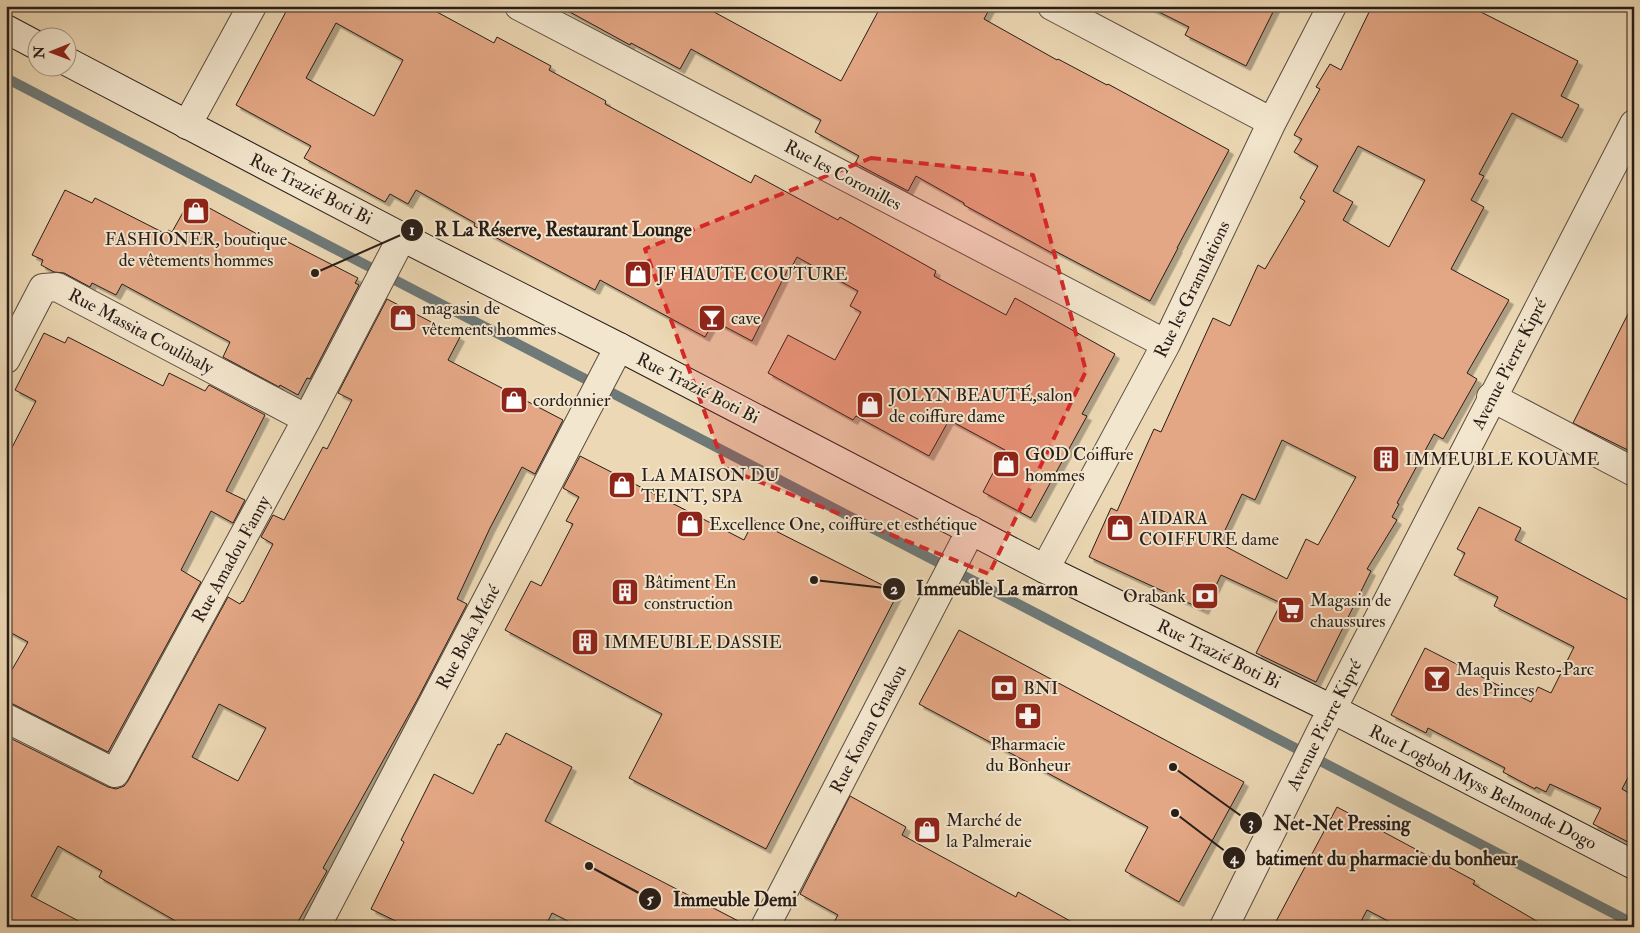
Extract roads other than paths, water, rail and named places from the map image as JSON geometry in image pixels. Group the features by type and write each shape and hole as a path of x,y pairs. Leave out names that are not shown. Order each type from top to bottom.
{"street":[{"path":"187,125 252,6"},
{"name":"Rue les Coronilles","path":"519,6 1166,344"},
{"path":"1052,6 1272,122"},
{"name":"Rue les Granulations","path":"1045,568 1166,344 1272,122 1332,6"},
{"path":"6,29 28,41"},
{"name":"Rue Trazié Boti Bi","path":"78,67 402,237 619,347 1045,568 1332,709"},
{"name":"Avenue Pierre Kipré","path":"1224,927 1332,709 1491,397 1634,124"},
{"name":"Rue Amadou Fanny","path":"6,718 115,773 307,419 402,237"},
{"name":"Rue Massita Coulibaly","path":"6,359 43,288 57,287 307,419"},
{"name":"Rue Boka Méné","path":"316,927 619,347"},
{"path":"1491,397 1634,472"},
{"name":"Rue Konan Gnakou","path":"764,927 972,530"},
{"name":"Rue Logboh Myss Belmonde Dogo","path":"1332,709 1634,865"}],"waterway":[{"path":"6,78 1634,924"}],"place":[{"name":"FASHIONER, boutique de vêtements hommes","path":"196,211"},
{"name":"R La Réserve, Restaurant Lounge","path":"315,273"},
{"name":"JF HAUTE COUTURE","path":"638,274"},
{"name":"magasin de vêtements hommes","path":"403,318"},
{"name":"cave","path":"712,318"},
{"name":"cordonnier","path":"514,400"},
{"name":"JOLYN BEAUTÉ,salon de coiffure dame","path":"870,405"},
{"name":"IMMEUBLE KOUAME","path":"1386,459"},
{"name":"GOD Coiffure hommes","path":"1006,464"},
{"name":"LA MAISON DU TEINT, SPA","path":"622,485"},
{"name":"Excellence One, coiffure et esthétique","path":"690,524"},
{"name":"AIDARA COIFFURE dame","path":"1120,528"},
{"name":"Immeuble La marron","path":"814,580"},
{"name":"Bâtiment En construction","path":"625,592"},
{"name":"Orabank","path":"1205,596"},
{"name":"Magasin de chaussures","path":"1291,610"},
{"name":"IMMEUBLE DASSIE","path":"585,642"},
{"name":"Maquis Resto-Parc des Princes","path":"1437,679"},
{"name":"BNI","path":"1004,688"},
{"name":"Pharmacie du Bonheur","path":"1028,716"},
{"name":"Net-Net Pressing","path":"1173,767"},
{"name":"batiment du pharmacie du bonheur","path":"1175,813"},
{"name":"Marché de la Palmeraie","path":"927,830"},
{"name":"Immeuble Demi","path":"589,866"}]}
